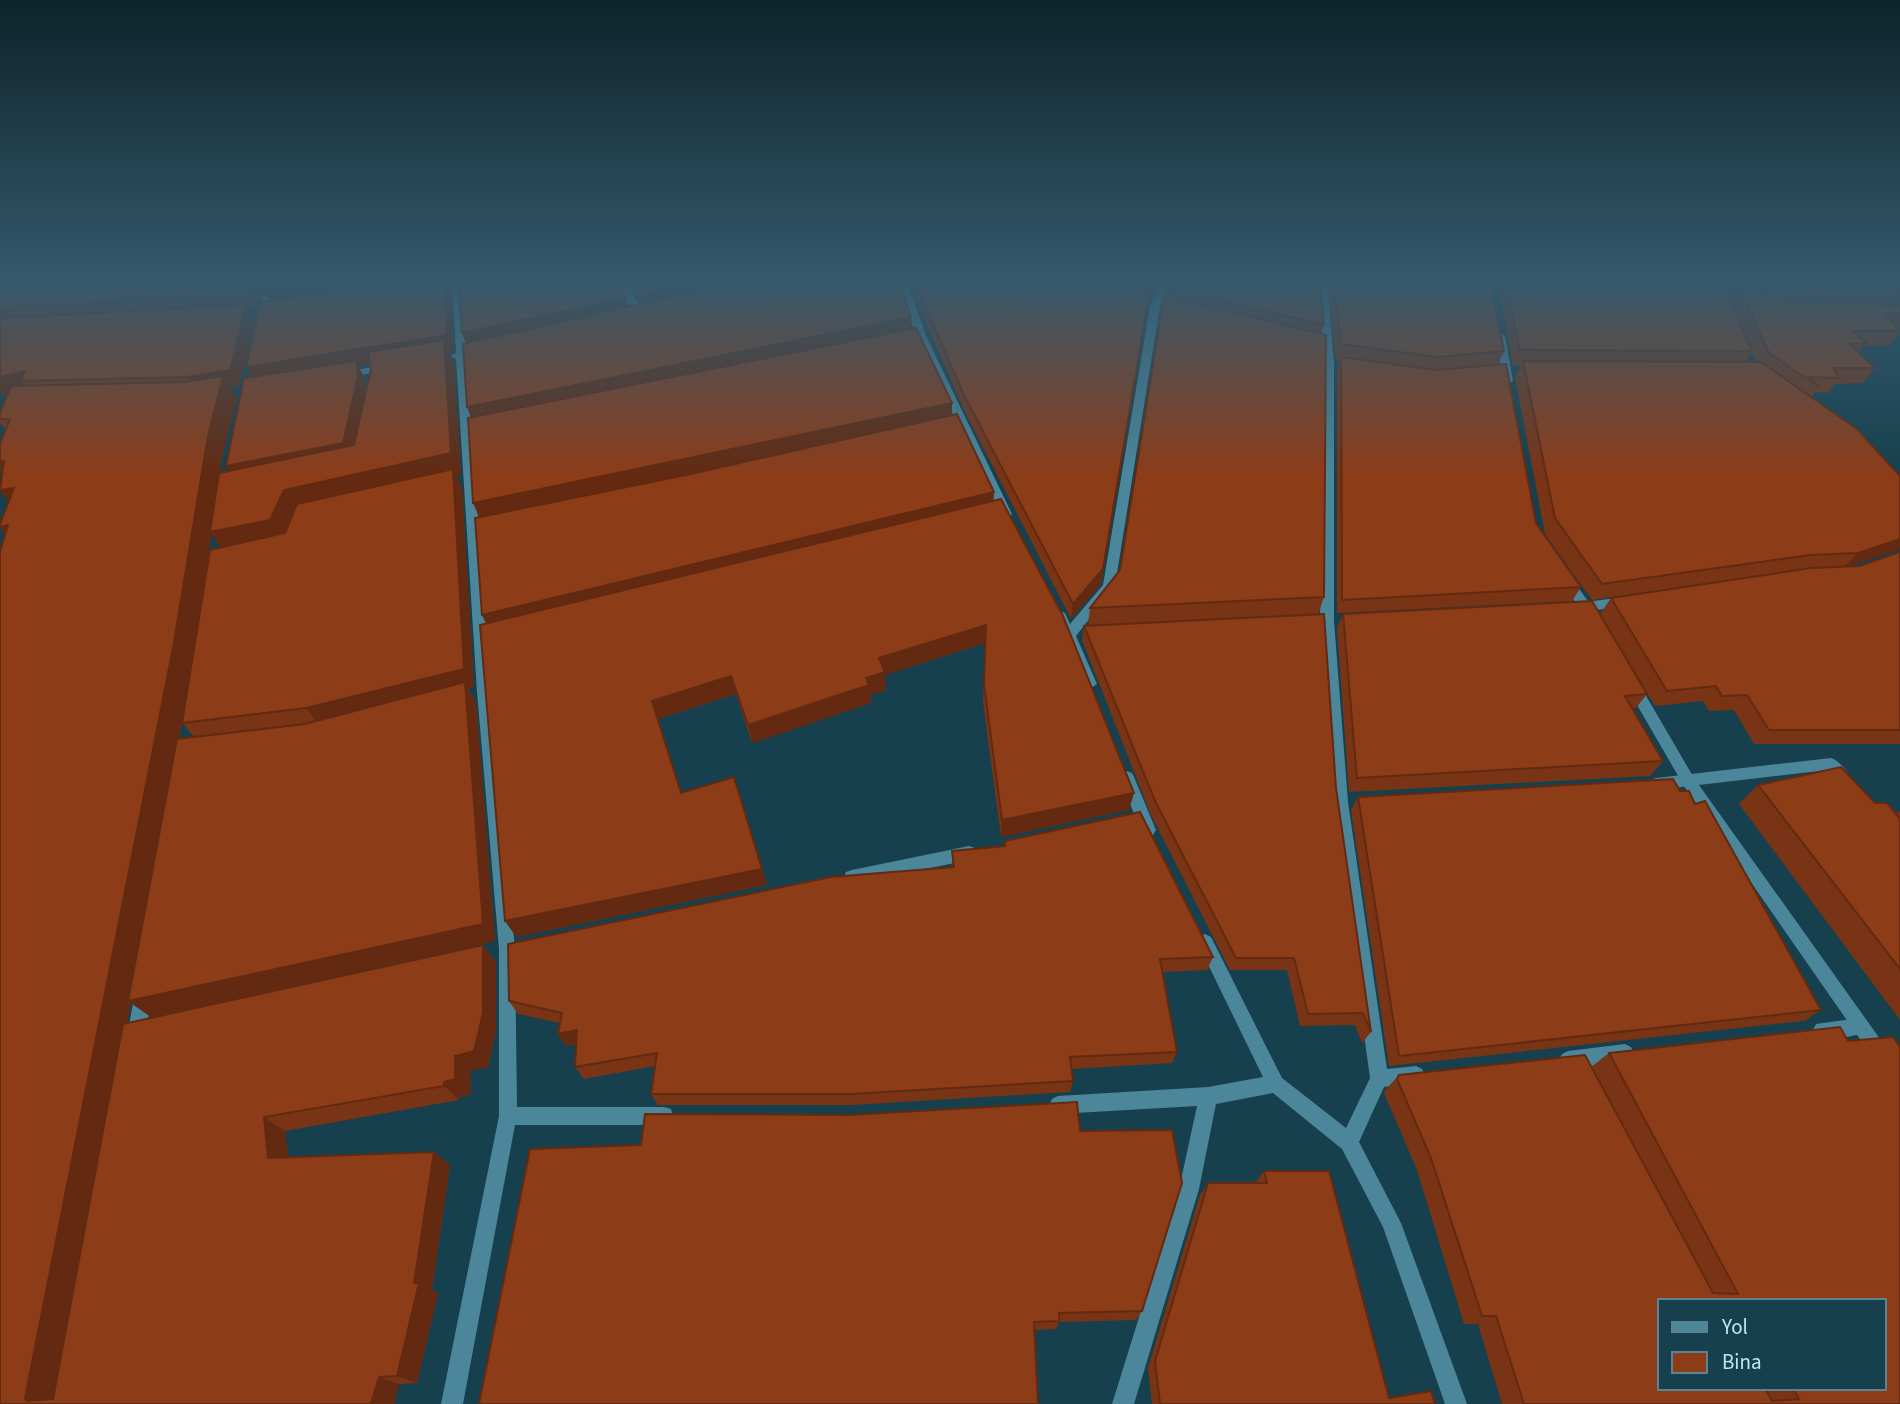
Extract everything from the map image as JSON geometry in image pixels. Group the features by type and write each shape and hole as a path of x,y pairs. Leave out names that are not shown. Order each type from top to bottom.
{"street":[{"path":"452,1404 508,1116 508,949 477,694 488,637 480,525 469,480 460,345"},
{"path":"919,345 997,512 1016,533"},
{"path":"1077,634 1109,586 1143,345"},
{"path":"1328,345 1327,621 1379,1079 1349,1142"},
{"path":"1502,345 1512,398"},
{"path":"448,358 486,350"},
{"path":"334,376 372,376 397,366"},
{"path":"467,430 481,427"},
{"path":"456,483 469,480"},
{"path":"1558,567 1600,631"},
{"path":"1052,600 1077,634 1094,695"},
{"path":"1559,609 1587,608 1639,600"},
{"path":"1628,678 1689,782 1900,1082"},
{"path":"1118,756 1135,819 1154,841"},
{"path":"1634,785 1689,782 1831,764 1857,796"},
{"path":"832,882 980,851"},
{"path":"1197,926 1276,1084 1349,1142 1391,1223 1456,1404"},
{"path":"134,1052 144,1029 146,977"},
{"path":"1804,1032 1859,1026"},
{"path":"1545,1062 1641,1051"},
{"path":"1573,1059 1586,1083"},
{"path":"1379,1079 1434,1073"},
{"path":"1044,1106 1208,1096 1276,1084"},
{"path":"1123,1404 1189,1189 1208,1096"},
{"path":"508,1116 687,1116"}],"building":[{"path":"0,345 236,345 230,370 187,377 21,381 25,371 0,377"},
{"path":"251,345 387,345 246,367"},
{"path":"415,345 444,345 451,453 284,490 270,520 210,532 219,473 354,445 371,369 368,352"},
{"path":"463,345 775,345 467,407"},
{"path":"834,345 924,345 952,403 473,503 468,418"},
{"path":"942,345 1141,345 1103,569 1073,604 964,395"},
{"path":"1156,345 1326,345 1324,597 1090,608 1120,570"},
{"path":"1345,345 1503,345 1504,351 1437,357"},
{"path":"1519,345 1749,345 1752,351 1520,350"},
{"path":"1765,345 1851,345 1875,368 1833,368 1839,378 1809,377 1819,387 1769,353"},
{"path":"1341,357 1436,370 1506,364 1536,523 1581,587 1342,600"},
{"path":"356,361 358,376 343,443 226,466 244,378"},
{"path":"1523,361 1761,362 1857,429 1900,476 1900,539 1858,553 1810,555 1602,584 1555,518"},
{"path":"223,376 208,436 173,648 25,1398 27,1401 53,1399 123,1024 483,945 483,1013 474,1051 455,1056 455,1079 444,1082 444,1086 264,1117 268,1158 434,1152 414,1283 419,1283 397,1376 379,1377 371,1404 0,1404 0,552 8,525 0,527 0,524 14,488 0,490 4,461 0,462 0,444 10,419 0,419 0,412 11,386 183,382"},
{"path":"957,414 994,492 482,615 475,518 691,474"},
{"path":"453,469 464,669 306,708 182,723 210,550 285,533 297,504"},
{"path":"1001,499 1063,616 1134,793 1002,820 984,684 986,625 879,658 885,672 866,678 869,685 748,725 731,676 652,701 681,793 734,777 762,869 505,921 480,625"},
{"path":"1900,552 1900,730 1769,730 1747,695 1722,696 1716,686 1667,691 1611,598 1811,568 1860,566"},
{"path":"1592,601 1647,694 1625,696 1663,761 1357,778 1343,614"},
{"path":"1324,614 1336,788 1371,1032 1363,1013 1308,1014 1294,958 1236,958 1155,801 1084,626"},
{"path":"465,682 483,924 128,1001 177,739 305,724"},
{"path":"1841,767 1875,803 1887,803 1900,819 1900,969 1758,785"},
{"path":"1673,779 1680,791 1689,791 1695,804 1705,801 1821,1010 1399,1056 1358,797"},
{"path":"1140,812 1213,957 1160,959 1177,1052 1070,1057 1073,1081 850,1094 651,1094 657,1053 575,1067 577,1030 558,1034 562,1013 509,1001 508,944 831,877 954,867 952,851 1005,846 1005,841"},
{"path":"1840,1027 1848,1041 1893,1037 1900,1047 1900,1404 1524,1404 1496,1316 1482,1316 1431,1158 1397,1079 1399,1075 1585,1055 1713,1293 1738,1294 1609,1053"},
{"path":"1077,1102 1080,1131 1172,1130 1182,1183 1142,1311 1059,1313 1059,1321 1034,1322 1038,1404 479,1404 530,1149 641,1145 645,1114 849,1115"},
{"path":"1264,1171 1329,1171 1389,1398 1431,1391 1435,1404 1160,1404 1155,1361 1208,1183 1267,1183"}]}
